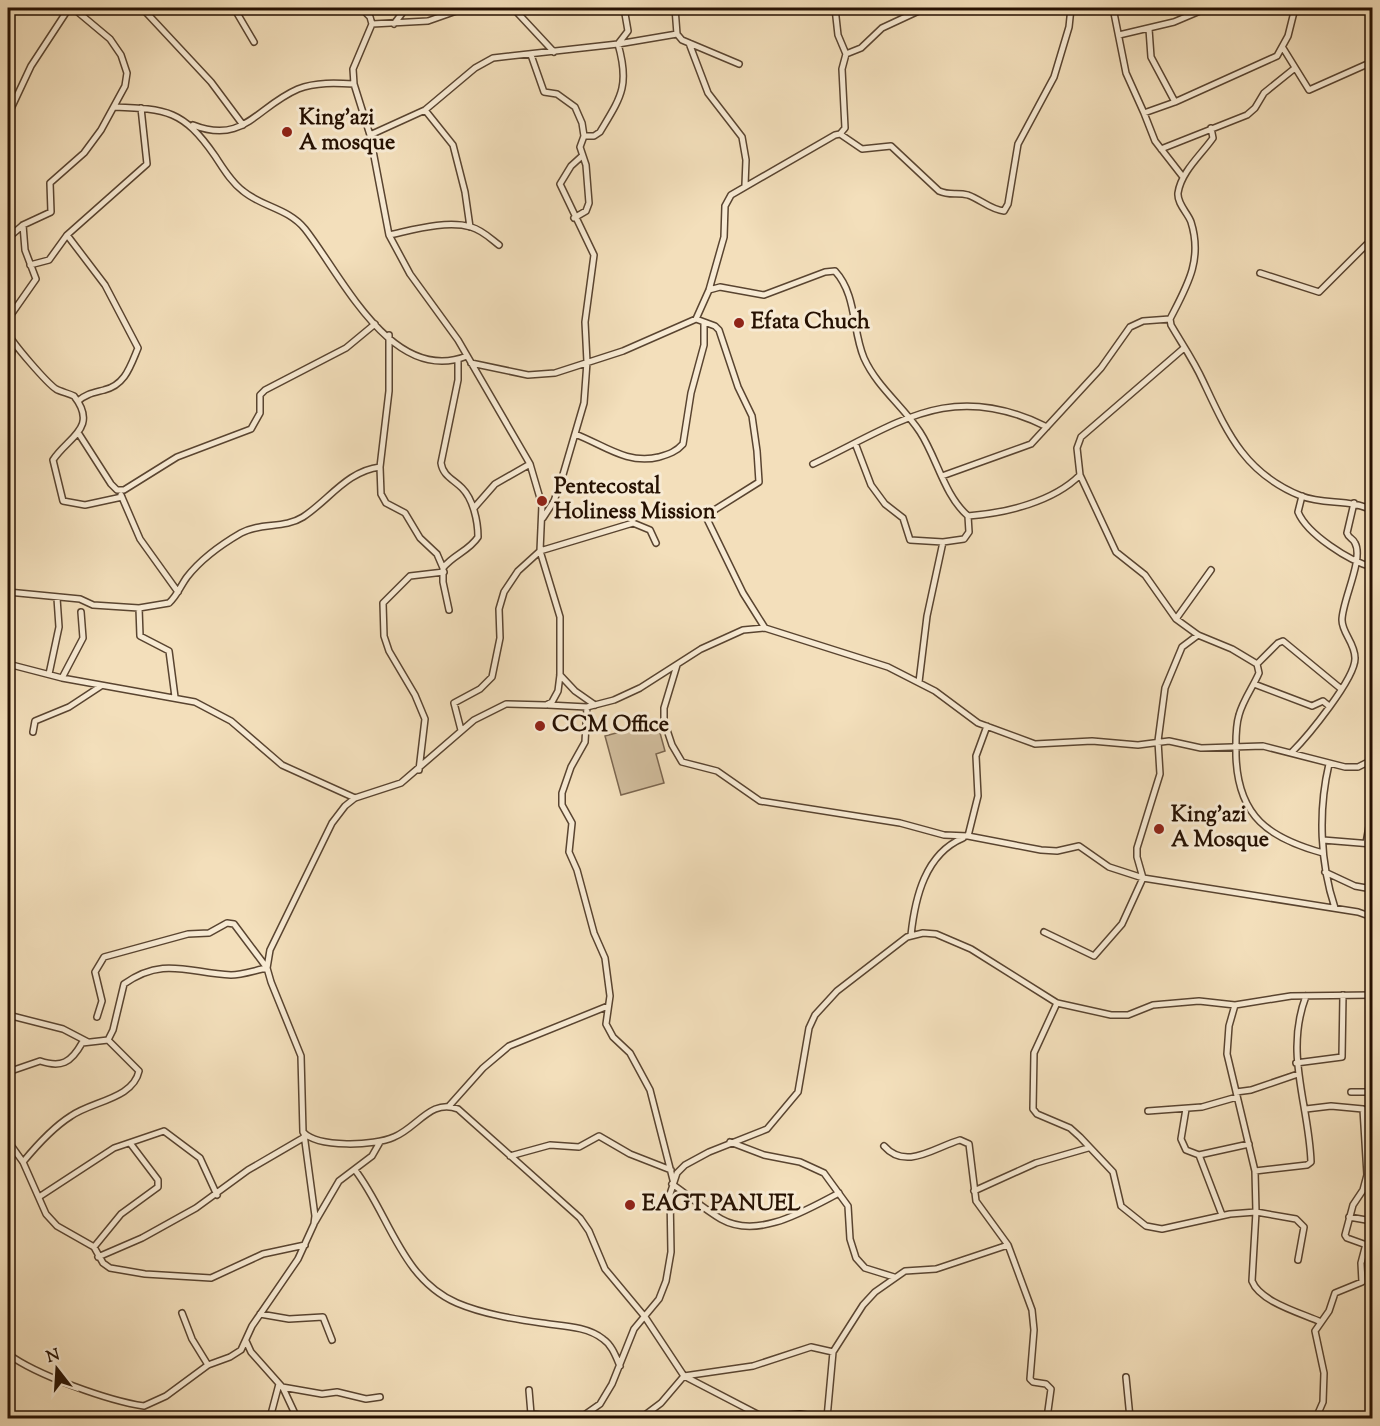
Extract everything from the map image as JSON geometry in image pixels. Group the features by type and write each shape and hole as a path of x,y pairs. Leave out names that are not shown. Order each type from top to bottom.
{"street":[{"path":"8,115 31,66 71,8 105,33 126,65 125,86 114,107 84,153 51,180 49,188 51,213 11,229 8,238"},
{"path":"142,8 211,82 243,125"},
{"path":"234,8 254,42"},
{"path":"361,8 370,16 372,24 353,69 354,84 370,135 389,236 410,274 468,356 530,464 541,495 543,518 540,551 557,601 561,634 560,675 556,697 546,705"},
{"path":"394,24 406,8"},
{"path":"372,24 394,24 443,17 465,8"},
{"path":"513,8 554,51"},
{"path":"618,44 628,31 624,8"},
{"path":"675,8 677,34"},
{"path":"471,363 540,376 623,351 696,319 709,290 724,237 725,206 731,195 745,185 840,134 845,128 842,69 846,54 838,34 835,8"},
{"path":"846,54 861,48 882,28 925,8"},
{"path":"840,134 862,148 891,146 939,191 946,195 969,195 1004,211 1008,204 1018,144 1054,77 1069,27 1071,8"},
{"path":"1113,8 1126,72 1155,141 1183,177"},
{"path":"1119,35 1149,29 1207,8"},
{"path":"1144,113 1175,102 1268,61 1283,48 1295,8"},
{"path":"1149,29 1151,57 1175,102"},
{"path":"370,135 425,110 483,62 493,58 618,44 677,34 689,43 740,64"},
{"path":"689,43 708,93 742,137 746,160 745,185"},
{"path":"584,136 594,136 600,132 624,87 624,65 618,44"},
{"path":"1283,48 1306,88 1314,90 1372,62"},
{"path":"531,55 544,92 557,94 575,107 584,136 580,144 589,203 586,211 574,218"},
{"path":"1161,148 1247,115 1263,93 1295,68"},
{"path":"114,107 141,108 170,113 190,124 219,133 243,125 298,89 333,83 354,84"},
{"path":"30,265 49,261 67,235 147,164 141,108"},
{"path":"425,110 453,145 465,192 470,227"},
{"path":"190,124 244,192 285,212 305,228 339,280 375,324 388,335 414,356 428,361 458,360 468,356"},
{"path":"1211,128 1213,138 1183,177 1178,197 1190,219 1197,257 1170,320 1243,456 1268,477 1302,496 1353,503 1372,510"},
{"path":"543,518 554,501 584,403 588,362 585,321 594,255 591,243 574,218 560,184 571,166 582,156"},
{"path":"8,319 36,279 30,265 23,225"},
{"path":"389,236 438,227 470,227 499,245"},
{"path":"67,235 105,285 138,348 122,381 108,389 85,394 78,401"},
{"path":"1260,273 1319,292 1372,239"},
{"path":"709,290 720,286 764,295 825,272 835,271 853,304 856,333 865,361 924,438 942,476 968,516 967,537 943,542 910,540 903,518 885,504 871,485 855,443"},
{"path":"696,319 715,326 719,330 738,387 752,416 759,477 755,485 708,514 707,523 750,606 765,628"},
{"path":"942,476 1031,444 1101,368 1130,327 1143,321 1170,320"},
{"path":"576,434 633,460 654,458 679,449 683,444 691,393 702,357 704,323"},
{"path":"8,333 13,344 34,363 47,382 78,401 84,419 79,434 53,460 63,501 85,506 121,494 177,457 251,429 260,413 260,395 265,390 346,348 375,324"},
{"path":"388,335 389,391 380,467 383,500 389,506 405,513 420,538 437,554 443,570 449,610"},
{"path":"8,375 13,344"},
{"path":"1184,348 1081,437 1077,448 1080,475 1116,552 1145,575 1176,619 1198,635 1232,649 1257,664 1259,673 1239,715 1236,748 1240,790 1246,805 1259,822 1293,845 1323,853"},
{"path":"419,770 425,719 415,695 389,651 384,636 383,603 410,576 443,570 450,560 469,549 478,537 474,508 461,487 444,473 441,463 458,380 458,360"},
{"path":"813,464 908,418 948,406 971,404 1012,412 1047,427"},
{"path":"79,434 111,484 121,494 140,539 178,592"},
{"path":"474,508 495,484 530,464"},
{"path":"8,592 80,599 93,605 139,608 169,603 189,574 206,558 243,532 255,528 282,525 302,518 345,482 366,470 380,467"},
{"path":"968,516 1024,506 1062,489 1080,475"},
{"path":"1302,496 1298,512 1303,522 1355,562 1372,567"},
{"path":"1292,752 1329,706 1355,662 1354,644 1344,629 1342,619 1355,562 1355,544 1347,533 1353,503"},
{"path":"460,730 454,703 480,689 492,677 500,638 499,609 504,592 518,571 540,551 633,523 650,530 656,543"},
{"path":"919,682 926,625 943,542"},
{"path":"1176,619 1211,570"},
{"path":"49,674 59,627 57,598"},
{"path":"139,608 140,636 170,651 175,697"},
{"path":"62,678 82,638 81,612"},
{"path":"267,968 270,950 332,823 345,806 355,798 402,783 419,770 460,730 474,720 506,704 586,707 614,700 640,688 678,663 743,630 765,628 858,657 919,682 949,701 967,717 1035,744 1092,741 1138,745 1158,741 1202,748 1269,747 1351,768 1372,760"},
{"path":"1044,932 1094,956 1122,924 1143,879 1137,848 1160,774 1158,741 1165,688 1182,647 1198,635"},
{"path":"1257,664 1282,641 1340,688"},
{"path":"678,663 664,708 664,721 672,745 682,762 717,771 760,801 900,823 944,835 968,836 1050,851 1079,846 1109,867 1143,879 1335,908 1372,917"},
{"path":"8,664 101,686 195,702 243,730 282,765 355,798"},
{"path":"560,675 575,691 596,705"},
{"path":"1254,684 1280,691 1312,706 1323,701 1329,706"},
{"path":"33,732 35,721 69,707 101,686"},
{"path":"529,1390 531,1414 568,1419 580,1418 600,1404 620,1366 634,1329 659,1299 669,1268 671,1170 653,1098 630,1053 608,1031 605,1021 610,996 604,958 594,933 578,870 571,858 572,823 561,801 571,767 585,742 586,707"},
{"path":"911,935 915,906 928,870 942,851 968,836 978,796 976,756 987,726"},
{"path":"1329,764 1323,853 1325,872 1335,908"},
{"path":"1323,840 1370,843 1372,810"},
{"path":"1325,872 1355,886 1372,889"},
{"path":"97,1017 102,1002 95,972 100,961 114,954 188,934 209,933 227,923 234,924 267,968 301,1056 303,1136 314,1224"},
{"path":"672,1182 685,1165 730,1142 762,1132 778,1116 798,1092 809,1028 815,1015 837,991 911,935 927,933 953,941 1057,1003 1094,1013 1125,1016 1153,1005 1207,1001 1235,1005 1277,997 1372,995"},
{"path":"108,1040 113,1030 124,984 147,971 186,967 232,975 267,968"},
{"path":"1296,1063 1342,1057 1343,995"},
{"path":"1255,1171 1310,1163 1306,1109 1296,1063 1296,1028 1306,996"},
{"path":"1057,1003 1034,1053 1032,1105 1037,1114 1070,1128 1113,1172 1120,1206 1146,1226 1162,1228 1222,1215 1256,1212 1301,1222 1304,1228 1298,1260"},
{"path":"1235,1005 1227,1044 1236,1094 1255,1171 1256,1212 1251,1275 1256,1291 1321,1322"},
{"path":"450,1105 483,1068 508,1046 608,1006"},
{"path":"8,1015 63,1029 88,1042"},
{"path":"8,1072 40,1061 60,1065 77,1052 82,1043 108,1040"},
{"path":"23,1162 37,1144 69,1116 132,1085 139,1071 108,1040"},
{"path":"1148,1112 1186,1109 1298,1074"},
{"path":"1351,1092 1372,1092"},
{"path":"99,1257 172,1222 217,1195 248,1170 303,1136 338,1144 380,1142 396,1137 436,1107 450,1105 458,1109 580,1218 589,1231 604,1269 645,1317 684,1376 763,1417 800,1414 828,1418 833,1352 862,1305 894,1276 905,1271 936,1269 1008,1245"},
{"path":"1306,1109 1331,1106 1363,1109 1368,1174 1363,1190 1353,1205 1349,1217 1347,1238 1369,1245 1361,1263 1362,1282 1335,1293 1315,1336 1323,1361 1324,1373 1323,1402 1318,1418"},
{"path":"1186,1109 1182,1145 1186,1150 1199,1155 1249,1144"},
{"path":"39,1197 94,1160 130,1143 167,1132 200,1158 217,1195"},
{"path":"510,1156 550,1145 581,1147 598,1136 630,1154 671,1170"},
{"path":"8,1141 23,1162 45,1214 57,1226 94,1247 99,1257 110,1268 128,1272 211,1278 263,1254 305,1245"},
{"path":"884,1146 894,1156 915,1157 952,1142 965,1141 970,1150 974,1191 978,1206 1008,1245 1034,1320 1030,1379 1035,1383 1046,1384 1051,1389 1047,1419"},
{"path":"8,1354 28,1366 85,1389 144,1406 166,1396 208,1365 236,1354 260,1314 279,1289 339,1181 372,1156 380,1142"},
{"path":"730,1142 764,1155 812,1166 824,1173 849,1210 850,1239 856,1258 865,1268 894,1276"},
{"path":"94,1247 122,1214 158,1187 158,1180 130,1143"},
{"path":"974,1191 1036,1163 1088,1148"},
{"path":"1199,1155 1222,1215"},
{"path":"355,1170 408,1261 421,1276 446,1297 457,1303 501,1316 588,1331 609,1343 620,1366"},
{"path":"672,1182 723,1220 756,1226 796,1214 839,1193"},
{"path":"1349,1217 1372,1221"},
{"path":"182,1313 192,1339 208,1365"},
{"path":"260,1314 290,1319 323,1317 332,1340"},
{"path":"246,1340 251,1352 281,1385 297,1419"},
{"path":"642,1418 661,1403 684,1376 753,1366 811,1347 833,1352"},
{"path":"1126,1377 1130,1419"},
{"path":"281,1385 322,1394 337,1392 366,1399 380,1397"},
{"path":"270,1419 281,1385"},
{"path":"642,1418 650,1419"}],"shaded area":[{"path":"657,722 665,751 656,754 664,783 621,795 605,736"}],"place":[{"name":"King'azi A mosque","path":"287,132"},
{"name":"Efata Chuch","path":"739,323"},
{"name":"Pentecostal Holiness Mission","path":"542,501"},
{"name":"CCM Office","path":"540,726"},
{"name":"King'azi A Mosque","path":"1159,829"},
{"name":"EAGT PANUEL","path":"630,1205"}]}
